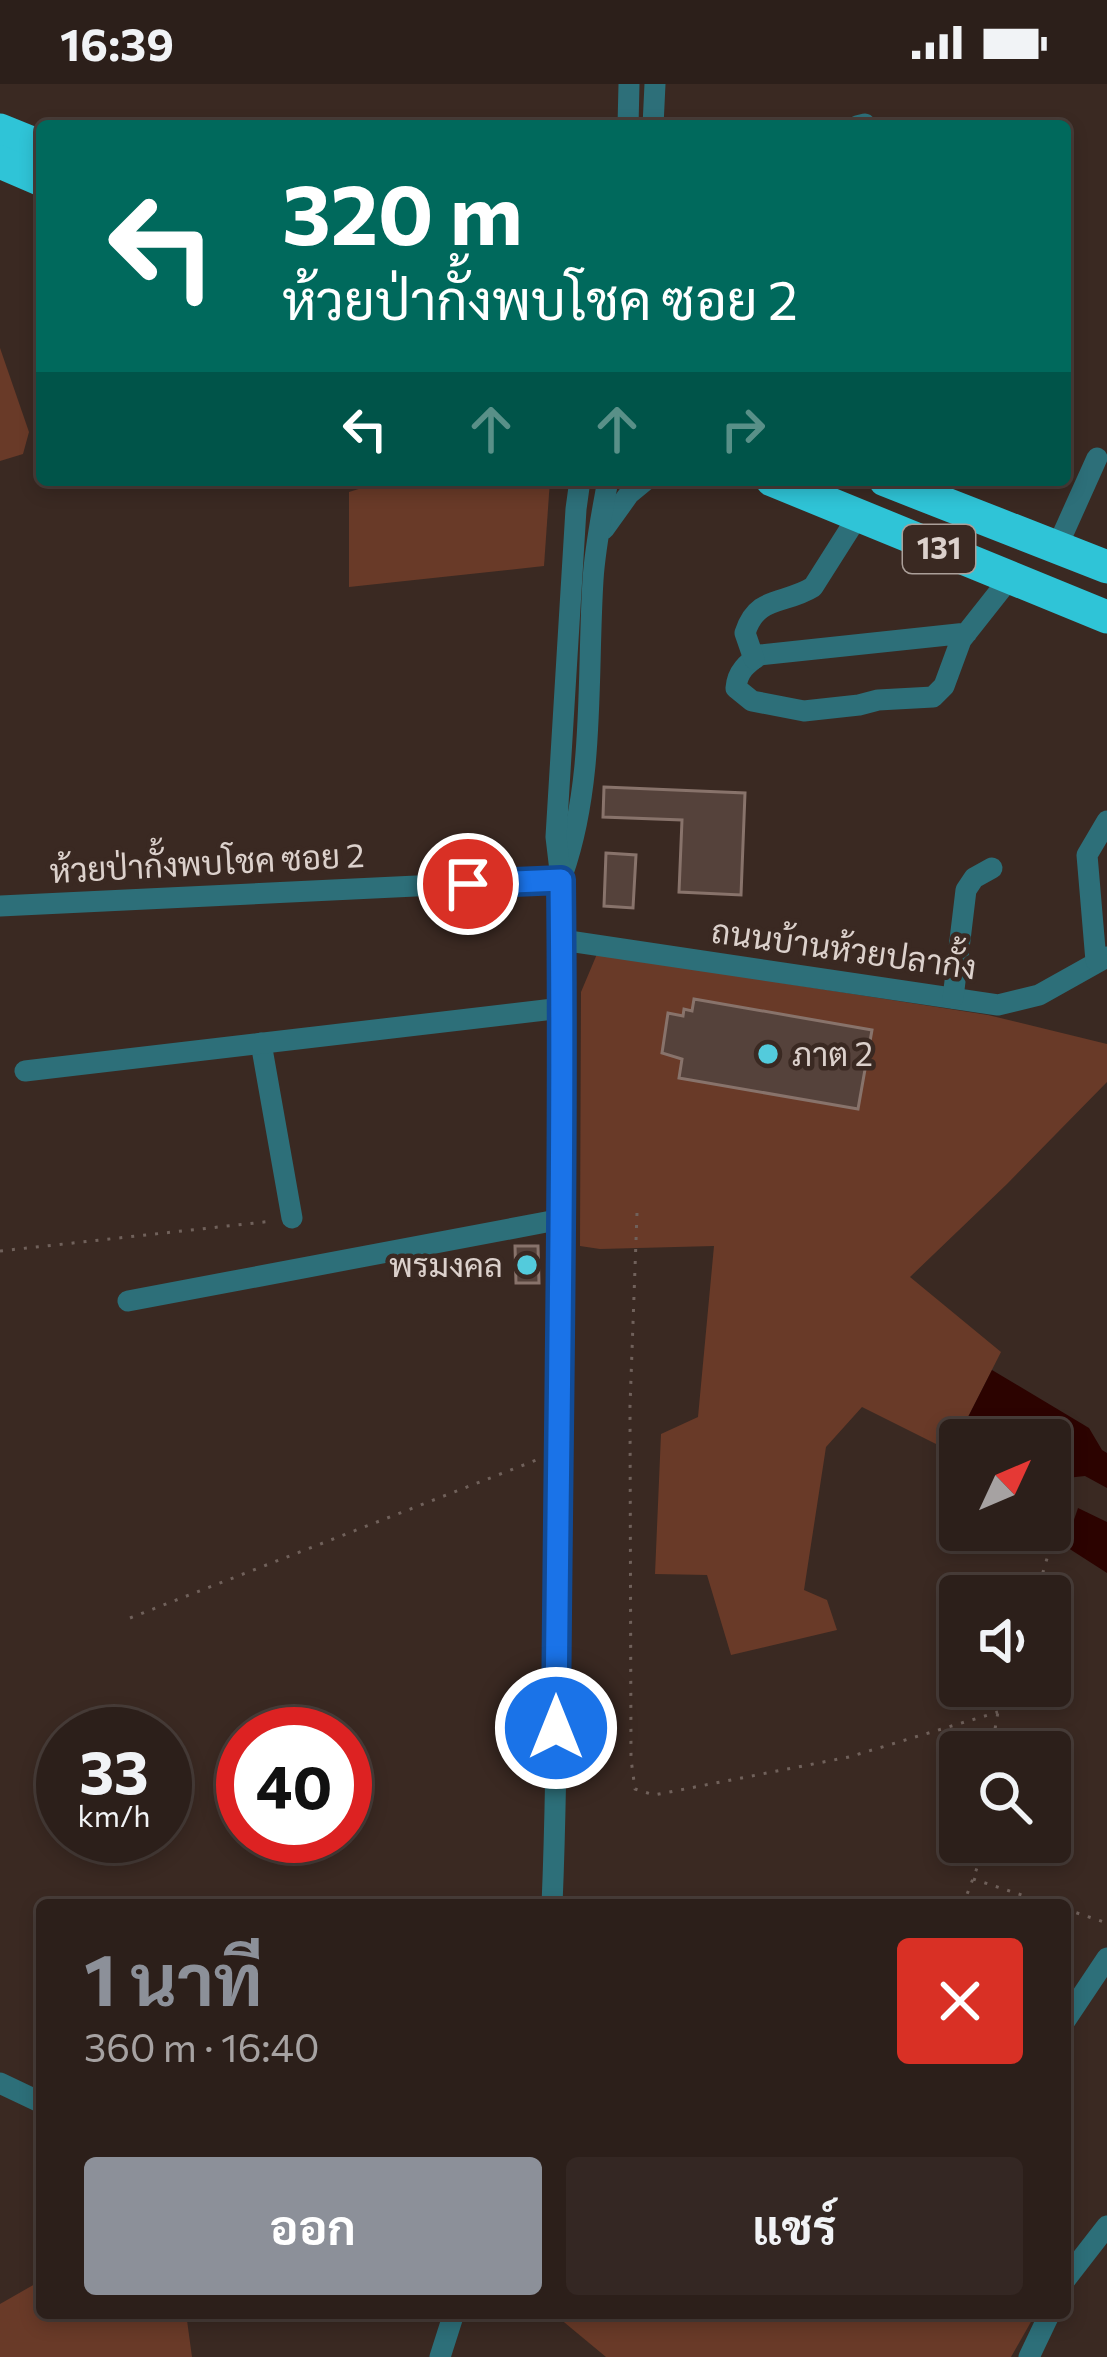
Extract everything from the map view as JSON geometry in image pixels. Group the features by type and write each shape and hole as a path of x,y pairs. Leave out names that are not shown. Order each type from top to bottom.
{"highway":[{"path":"0,130 36,145"},
{"path":"0,162 36,177"},
{"name":"131","path":"786,486 1107,616"},
{"name":"131","path":"900,486 1107,567"}],"street":[{"path":"628,120 629,84"},
{"path":"653,120 656,84"},
{"path":"1057,547 1097,458"},
{"path":"570,486 575,530"},
{"path":"552,1899 562,1219 562,940 556,837 579,486"},
{"path":"561,880 575,838 584,775 593,574 607,486"},
{"path":"598,537 639,486"},
{"path":"754,658 746,633 748,623 765,604 813,587 858,517"},
{"path":"967,633 760,655 737,677 736,688 752,701 804,711 933,697 944,686 967,633 1010,578"},
{"path":"1101,959 1087,855 1107,821"},
{"path":"952,998 966,890 974,878 992,868"},
{"name":"ห้วยป่ากั้งพบโชค ซอย 2","path":"0,906 561,880"},
{"name":"ถนนบ้านห้วยปลากั้ง","path":"562,940 998,1005 1039,995 1101,959"},
{"path":"25,1070 562,1007"},
{"path":"261,1042 292,1219"},
{"path":"128,1300 562,1219"},
{"path":"1071,2012 1107,1958"},
{"path":"0,2084 36,2100"},
{"path":"1071,2271 1107,2226"},
{"path":"440,2357 452,2319"},
{"path":"1036,2354 1048,2319"}],"path":[{"path":"637,1213 630,1406 631,1759 635,1789 654,1795 848,1757 998,1712"},
{"path":"0,1251 292,1219"},
{"path":"130,1618 558,1452"},
{"path":"995,1731 1000,1707"},
{"path":"965,1899 976,1863"},
{"path":"973,1879 1034,1899"},
{"path":"1071,1911 1107,1923"}],"shaded area":[{"path":"0,348 29,432 23,454 0,461"},
{"path":"368,486 550,486 544,566 349,587 349,492"},
{"path":"597,954 988,1015 1107,1044 1107,1082 910,1277 1001,1352 967,1419 939,1419 939,1446 862,1407 826,1447 804,1590 827,1600 837,1630 731,1655 707,1575 655,1574 661,1434 698,1417 714,1246 580,1246 581,992"},
{"path":"992,1370 1089,1428 1107,1453 1107,1488 1085,1476 1071,1478 1071,1419 967,1419"},
{"path":"1078,1508 1107,1522 1107,1573 1071,1550"},
{"path":"36,2283 36,2319 187,2319 192,2357 0,2357 0,2304"},
{"path":"560,2319 1033,2319 1011,2357 606,2357"}],"building":[{"path":"604,787 745,793 741,895 679,892 682,820 603,817"},
{"path":"606,853 636,855 633,908 604,906"},
{"name":"ภาต 2","path":"694,999 872,1030 858,1109 679,1078 682,1059 662,1053 668,1013 683,1016 684,1009 692,1011"},
{"name":"พรมงคล","path":"515,1246 538,1246 539,1283 516,1283"}],"place":[{"name":"ภาต 2","path":"768,1054"},
{"name":"พรมงคล","path":"527,1265"}],"route":[{"path":"468,884 561,880 556,1728"}]}
